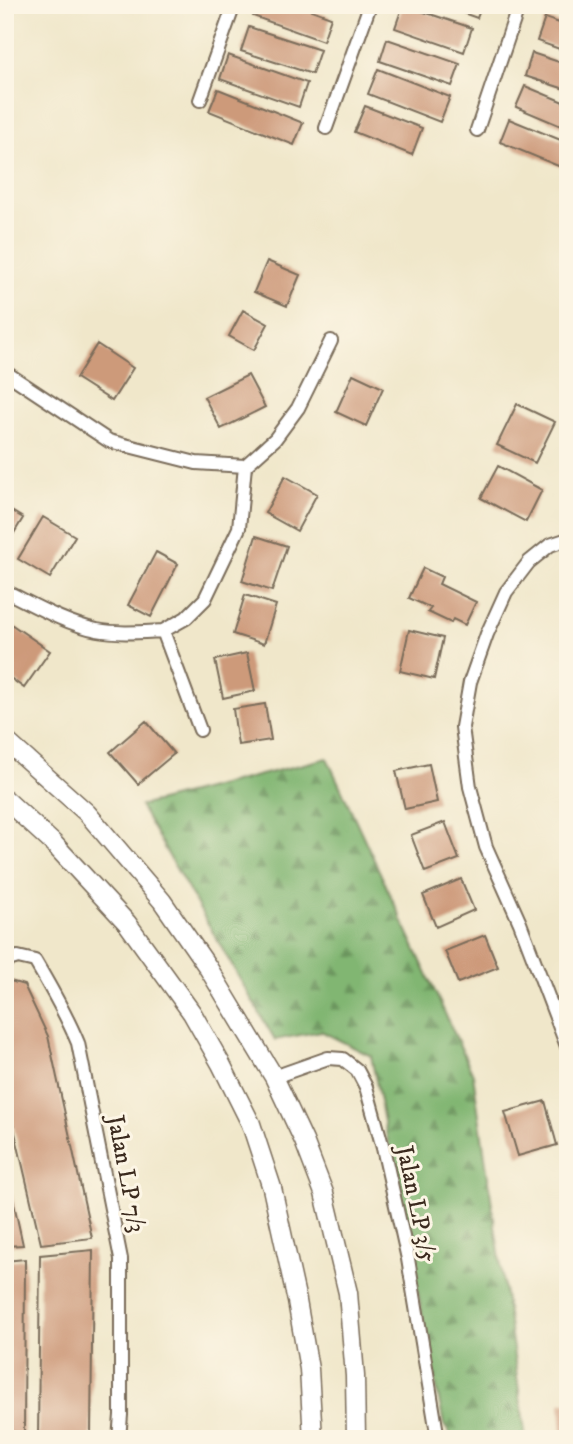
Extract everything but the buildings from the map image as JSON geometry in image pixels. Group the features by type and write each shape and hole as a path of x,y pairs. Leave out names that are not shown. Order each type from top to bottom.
{"main road":[{"path":"5,740 87,813 162,901 206,966 274,1077 324,1193 348,1293 355,1376 356,1439"},
{"path":"5,799 54,844 127,923 191,1013 221,1064 251,1124 272,1188 298,1301 309,1369 313,1439"}],"street":[{"path":"200,100 234,5"},
{"path":"326,128 370,5"},
{"path":"477,131 519,5"},
{"path":"5,591 74,623 97,629 127,633 163,631 186,618 205,599 239,528 245,466 275,439 298,408 331,341"},
{"path":"5,372 109,441 196,463 245,466"},
{"path":"568,538 551,545 529,562 506,592 470,682 462,727 470,788 486,847 520,923 568,1049"},
{"path":"163,631 200,730"},
{"name":"Jalan LP 7/3","path":"5,961 18,957 35,961 54,992 78,1043 121,1259 119,1439"},
{"name":"Jalan LP 3/5","path":"274,1077 328,1058 343,1059 357,1070 366,1087 408,1259 438,1439"}],"green space":[{"path":"327,758 473,1074 526,1439 454,1439 444,1425 371,1056 321,1031 275,1040 140,806"}]}
